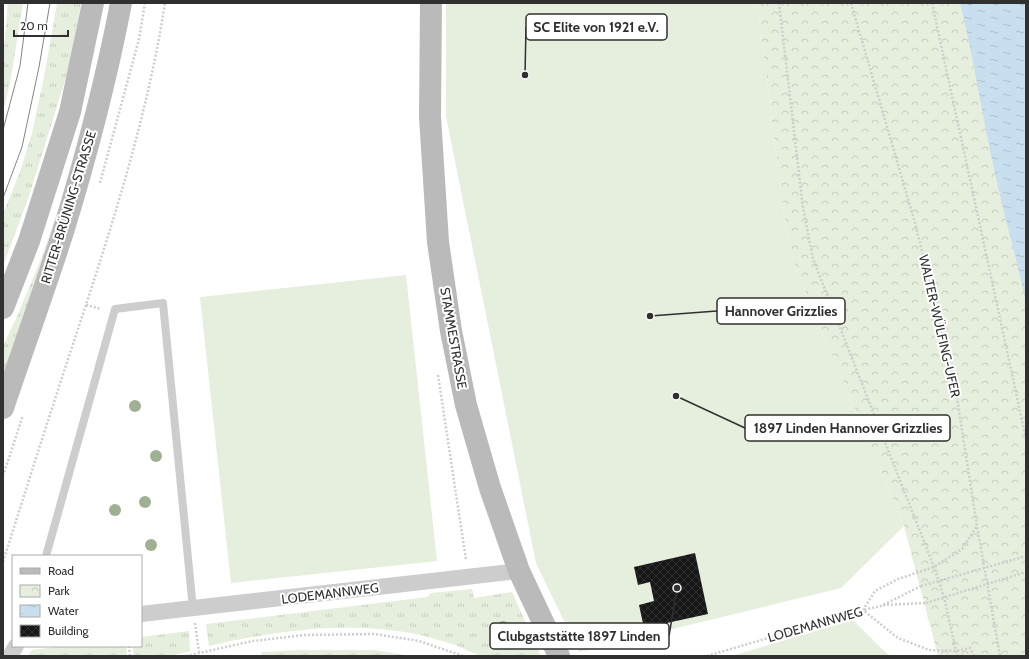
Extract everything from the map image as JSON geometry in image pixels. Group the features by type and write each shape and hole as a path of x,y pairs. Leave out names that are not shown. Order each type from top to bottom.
{"street":[{"name":"RITTER-BRÜNING-STRASSE","path":"3,308 29,241 70,112 93,3"},
{"name":"RITTER-BRÜNING-STRASSE","path":"3,408 62,233 87,150 108,68 121,3"},
{"name":"STAMMESTRASSE","path":"431,3 430,117 438,242 452,331 466,405 490,488 519,571 559,656"},
{"name":"LODEMANNWEG","path":"142,614 519,571"},
{"path":"10,656 15,647"}],"lane":[{"path":"46,555 115,309 163,303 193,609"}],"path":[{"path":"3,562 100,260 131,157 150,82 161,32 165,3"},
{"path":"779,3 803,208 813,260 934,567 944,597 958,656"},
{"name":"WALTER-WÜLFING-UFER","path":"851,3 915,223 953,377 1000,656"},
{"path":"932,3 1026,439"},
{"path":"974,656 970,648 956,650 929,650 898,638 863,610 874,591 898,579 934,567 962,550 977,526"},
{"name":"LODEMANNWEG","path":"707,656 881,606 921,586 1026,556"},
{"path":"881,606 926,602 1026,572"},
{"path":"193,609 199,652"},
{"path":"186,656 253,641 305,635 375,634 419,641 463,656"}],"green space":[{"path":"8,3 23,3 10,84 3,111 3,58"},
{"path":"57,3 81,3 69,68 28,199 3,266 3,214 20,172 32,133 44,77"},
{"path":"446,3 757,3 785,223 795,267 904,526 841,588 579,652 536,563 446,116"},
{"path":"757,3 1026,3 1026,656 938,656 904,526 795,267 785,223"},
{"path":"65,191 3,390 3,346 41,259"},
{"path":"406,275 437,561 231,583 200,297"},
{"path":"472,589 474,598 512,592 541,656 483,656 455,645 417,634 365,628 313,629 287,632 235,640 209,646 206,624 427,597 431,593"},
{"path":"853,620 890,656 732,656"},
{"path":"189,631 190,651 170,656 134,656 132,647 142,647 142,637"},
{"path":"58,647 126,647 127,656 28,656 32,650"},
{"path":"298,650 374,650 410,656 261,656 262,652"}],"water":[{"path":"960,3 1026,3 1026,303 986,130 970,45"}],"building":[{"path":"695,553 708,614 644,628 639,605 654,601 650,582 638,585 634,567"}],"tram line":[{"path":"3,130 20,66 28,3"},
{"path":"3,198 22,147 39,67 50,3"}],"place":[{"name":"SC Elite von 1921 e.V.","path":"525,75"},
{"name":"Hannover Grizzlies","path":"650,316"},
{"name":"1897 Linden Hannover Grizzlies","path":"676,396"},
{"name":"Clubgaststätte 1897 Linden","path":"677,588"}]}
